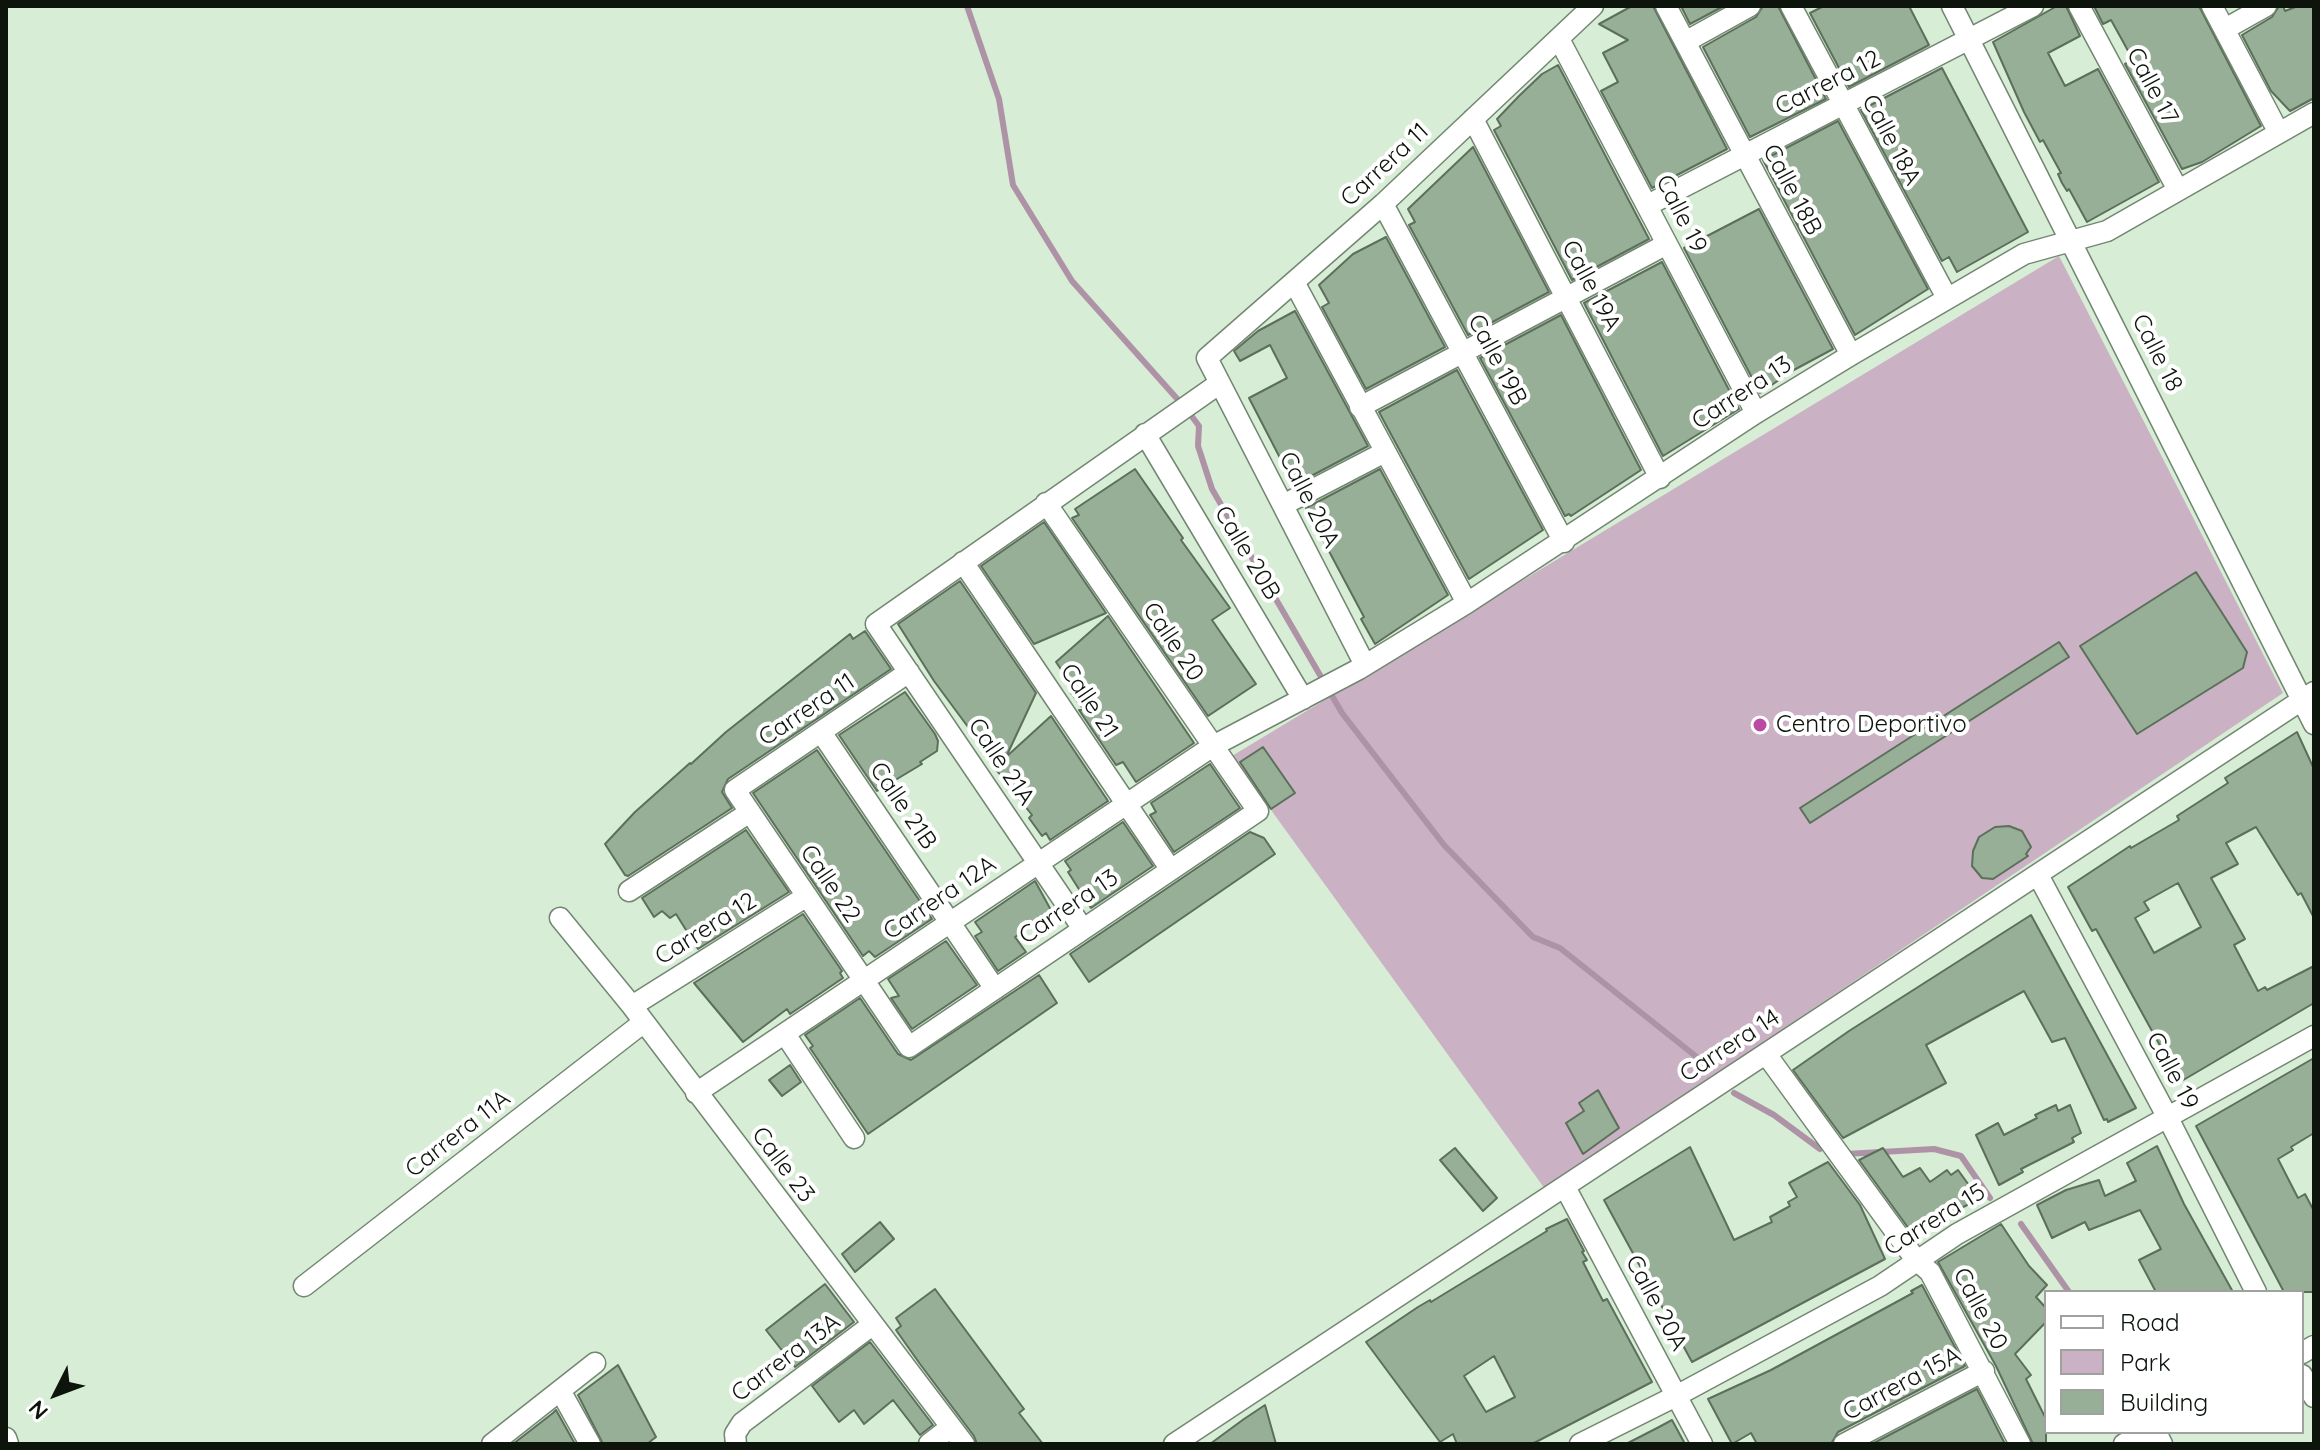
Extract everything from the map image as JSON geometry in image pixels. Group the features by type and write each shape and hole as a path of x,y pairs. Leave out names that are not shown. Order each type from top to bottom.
{"street":[{"name":"Carrera 11","path":"1207,358 1383,204 1593,6"},
{"name":"Calle 18B","path":"1666,6 1851,355"},
{"path":"1685,42 1750,6"},
{"name":"Calle 18A","path":"1791,6 1947,298"},
{"name":"Calle 18","path":"1952,6 2308,696 2314,724"},
{"name":"Carrera 12","path":"1648,205 2033,6"},
{"name":"Calle 17","path":"2079,6 2178,190"},
{"path":"2212,6 2279,133"},
{"path":"2225,29 2266,6"},
{"name":"Calle 19","path":"1559,39 1756,413"},
{"name":"Carrera 13","path":"1213,746 1362,667 1467,603 1756,413 1947,298 2024,254 2107,231 2314,113"},
{"name":"Calle 19A","path":"1473,119 1660,478"},
{"name":"Calle 19B","path":"1383,204 1564,542"},
{"path":"1360,407 1667,244"},
{"path":"1294,282 1467,603"},
{"name":"Calle 20A","path":"1207,358 1362,667"},
{"path":"963,562 1220,383"},
{"name":"Calle 20B","path":"1145,434 1306,697"},
{"path":"1283,505 1385,452"},
{"name":"Calle 20","path":"1046,503 1258,811"},
{"name":"Calle 21A","path":"963,562 876,624 1083,929"},
{"name":"Calle 21","path":"963,562 1171,870"},
{"name":"Carrera 11","path":"735,790 909,672"},
{"name":"Carrera 14","path":"1174,1444 2308,696"},
{"name":"Calle 21B","path":"821,732 995,989"},
{"name":"Carrera 12A","path":"696,1093 1213,746"},
{"name":"Calle 22","path":"735,790 909,1047"},
{"name":"Carrera 13","path":"909,1047 1258,811"},
{"path":"629,891 750,812"},
{"name":"Calle 19","path":"2038,875 2168,1118 2255,1290"},
{"name":"Carrera 12","path":"638,1014 807,896"},
{"name":"Calle 23","path":"560,918 638,1014 958,1436"},
{"name":"Carrera 11A","path":"304,1286 638,1014"},
{"path":"785,1034 854,1138"},
{"name":"Carrera 15","path":"1580,1444 1880,1286 1957,1234 2314,1036"},
{"name":"Calle 20","path":"1766,1054 1916,1260 1930,1272 2020,1444"},
{"name":"Calle 20A","path":"1565,1187 1702,1444"},
{"name":"Carrera 13A","path":"735,1439 742,1423 872,1325"},
{"path":"492,1444 595,1363"},
{"name":"Carrera 15A","path":"1844,1444 1984,1371"},
{"path":"2304,1379 2314,1397"},
{"path":"561,1392 590,1444"},
{"path":"2124,1444 2143,1434"},
{"path":"929,1444 958,1436"},
{"path":"6,1438 8,1444"}],"green space":[{"name":"Centro Deportivo","path":"2059,256 2283,693 1545,1189 1232,756"}],"building":[{"path":"1632,6 1653,6 1727,149 1652,188 1601,91 1618,82 1603,53 1628,40 1599,24"},
{"path":"1681,6 1722,6 1722,7 1690,24"},
{"path":"1763,6 1778,6 1826,99 1750,137 1703,47 1756,17"},
{"path":"1824,6 1909,6 1929,45 1849,87 1810,13"},
{"path":"2057,6 2066,6 2080,36 2048,53 2065,86 2098,69 2159,182 2087,222 2069,189 2067,191 2062,183 2058,174 2061,173 2043,140 2040,142 2024,112 1993,42"},
{"path":"2094,6 2199,6 2261,126 2202,162 2182,169 2125,64 2133,60 2111,20 2103,24"},
{"path":"2279,6 2283,6 2285,11 2298,6 2314,6 2314,98 2290,111 2271,91 2242,35 2272,17"},
{"path":"1558,65 1649,239 1572,280 1494,130 1501,126 1497,119 1519,96 1542,74"},
{"path":"1942,68 2028,232 1957,272 1949,257 1942,261 1861,110"},
{"path":"1838,121 1928,289 1855,335 1763,160"},
{"path":"1473,147 1549,292 1468,335 1409,225 1415,222 1408,209"},
{"path":"1759,209 1833,349 1760,393 1684,248"},
{"path":"1386,237 1445,347 1366,389 1322,307 1329,303 1319,285 1353,254"},
{"path":"1662,262 1739,409 1663,456 1584,303"},
{"path":"1295,311 1368,446 1294,485 1249,398 1287,378 1270,345 1240,361 1234,351 1258,331"},
{"path":"1561,315 1641,470 1571,516 1565,516 1480,358"},
{"path":"1457,370 1543,530 1469,579 1379,412"},
{"path":"1135,469 1230,608 1212,620 1256,684 1208,716 1072,518 1079,515 1075,509"},
{"path":"1380,469 1448,595 1375,644 1361,619 1364,617 1306,508"},
{"path":"1044,522 1106,613 1034,644 981,566"},
{"path":"2196,572 2247,652 2243,668 2137,734 2080,646"},
{"path":"960,581 1036,693 1006,757 1051,716 1108,801 1050,840 1046,833 1042,836 1029,818 1032,815 994,767 999,763 934,681 898,624"},
{"path":"1108,616 1194,743 1136,782 1123,762 1116,765 1079,710 1084,710 1071,693 1073,687 1056,662"},
{"path":"865,631 891,669 728,779 722,792 732,808 628,876 625,875 605,844 635,812 726,732 850,634 853,639"},
{"path":"2059,642 2069,657 1810,823 1800,808"},
{"path":"905,692 935,734 937,751 920,762 922,764 877,791 839,735"},
{"path":"2297,732 2314,769 2314,918 2301,893 2298,895 2256,827 2226,843 2238,864 2211,878 2245,939 2234,945 2258,991 2265,987 2267,990 2314,966 2314,1003 2180,1082 2096,929 2092,931 2068,887 2130,846 2179,820 2177,816 2228,783 2225,778","holes":["2178,883 2201,927 2154,953 2135,918 2149,910 2144,902"]},
{"path":"1263,747 1295,793 1271,809 1240,762"},
{"path":"817,750 932,919 875,957 869,951 863,956 753,793"},
{"path":"1210,764 1240,808 1174,852 1150,815 1156,812 1151,803"},
{"path":"1123,822 1153,866 1091,908 1068,872 1071,870 1065,861"},
{"path":"2009,826 2022,831 2031,847 2026,854 2028,856 1993,879 1982,878 1972,866 1973,851 1979,837 1995,827"},
{"path":"746,830 789,892 698,949 676,914 670,918 662,911 654,917 642,898"},
{"path":"1250,832 1264,838 1275,854 1089,982 1070,954"},
{"path":"1035,881 1052,912 1015,937 1026,952 998,971 975,936 982,932 975,922"},
{"path":"803,914 842,971 843,978 790,1014 787,1009 743,1042 694,983"},
{"path":"2031,915 2136,1108 2108,1122 2104,1120 2065,1038 2052,1042 2024,991 1926,1045 1946,1083 1843,1138 1793,1070"},
{"path":"946,941 977,985 912,1029 891,998 899,996 888,979"},
{"path":"1039,975 1057,1003 868,1134 810,1048 813,1046 805,1035 860,998 898,1054 911,1060"},
{"path":"2314,1058 2314,1133 2278,1159 2298,1198 2305,1194 2314,1211 2314,1292 2283,1290 2196,1126"},
{"path":"790,1065 801,1082 782,1096 769,1080"},
{"path":"1598,1090 1619,1128 1583,1154 1566,1123 1584,1111 1579,1103"},
{"path":"2056,1105 2058,1111 2070,1105 2081,1133 2072,1138 2074,1142 2021,1169 2023,1172 1999,1185 1976,1135 1998,1123 2004,1135"},
{"path":"2157,1146 2184,1204 2232,1290 2155,1290 2139,1260 2161,1249 2140,1210 2089,1230 2085,1222 2052,1238 2037,1205 2066,1190 2099,1180 2105,1196 2136,1181 2127,1163"},
{"path":"1690,1147 1734,1240 1772,1222 1770,1217 1790,1206 1788,1202 1797,1197 1789,1183 1828,1162 1860,1205 1885,1259 1692,1362 1604,1200"},
{"path":"1455,1148 1497,1198 1483,1211 1440,1160"},
{"path":"1883,1148 1903,1177 1920,1168 1930,1182 1947,1170 1951,1175 1958,1170 1979,1199 1912,1233 1859,1160"},
{"path":"1567,1219 1584,1251 1587,1260 1583,1262 1603,1301 1607,1299 1652,1382 1532,1444 1457,1444 1453,1434 1440,1442 1366,1342 1546,1229","holes":["1494,1356 1515,1397 1486,1412 1464,1376"]},
{"path":"880,1222 894,1239 855,1272 842,1254"},
{"path":"2001,1224 2029,1266 2047,1285 2036,1297 2044,1306 2044,1324 2015,1354 2031,1375 2026,1379 2044,1415 2046,1444 2033,1444 1996,1366 1938,1262"},
{"path":"825,1284 854,1322 795,1367 766,1330"},
{"path":"1922,1285 1965,1366 1838,1432 1831,1444 1757,1444 1751,1433 1732,1444 1708,1399 1771,1370 1913,1293 1911,1291"},
{"path":"935,1289 1024,1409 1019,1413 1043,1444 977,1444 896,1330 901,1326 896,1318"},
{"path":"870,1342 933,1425 920,1435 893,1400 864,1424 854,1410 839,1422 812,1386"},
{"path":"618,1365 656,1437 647,1444 603,1444 578,1395"},
{"path":"1977,1389 2005,1444 1872,1444"},
{"path":"1265,1405 1276,1444 1210,1444 1244,1419"},
{"path":"556,1410 575,1444 513,1444 553,1413"},
{"path":"1672,1420 1685,1444 1626,1444 1659,1427"}],"waterway":[{"path":"967,6 999,99 1013,185 1072,281 1180,402"},
{"path":"1190,414 1199,426 1198,446 1212,489 1342,713 1444,845 1533,937 1560,948 1708,1066"},
{"path":"1734,1093 1774,1115 1820,1149"},
{"path":"1846,1154 1934,1149 1961,1156 1990,1198"},
{"path":"2021,1224 2068,1290"}],"place":[{"name":"Centro Deportivo","path":"1760,725"}]}
